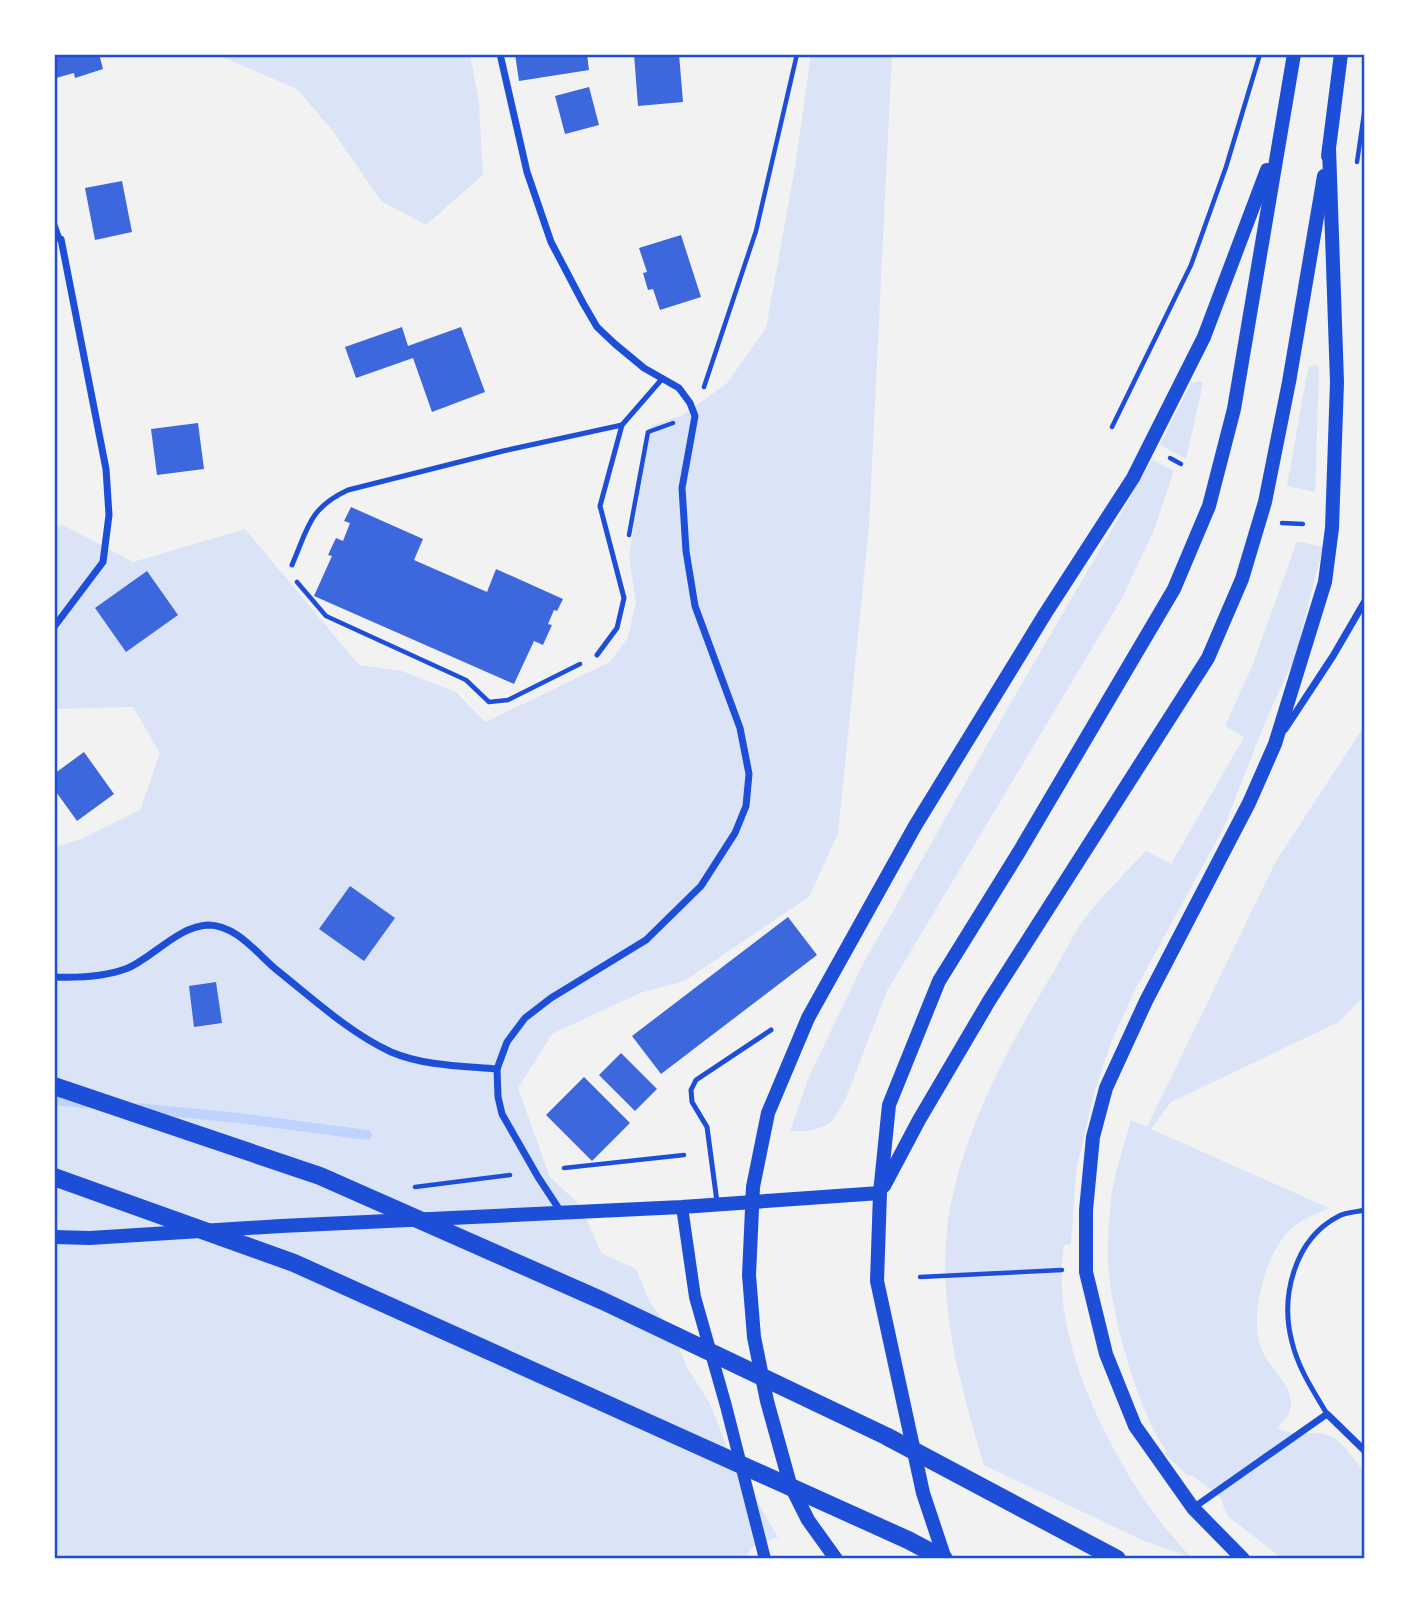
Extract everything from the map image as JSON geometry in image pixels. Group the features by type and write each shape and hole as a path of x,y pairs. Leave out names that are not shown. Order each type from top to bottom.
{"main road":[{"path":"945,1559 923,1493 877,1281 880,1194 889,1105 939,981 1019,852 1174,589 1209,506 1234,409 1294,54"},
{"path":"880,1194 919,1120 989,1001 1208,658 1242,579 1265,502 1289,382 1329,148 1341,54"},
{"path":"836,1559 808,1520 790,1484 767,1401 754,1337 749,1275 753,1187 768,1113 808,1018 915,827 1045,614 1133,478 1204,337 1279,139"},
{"path":"1243,1559 1193,1508 1135,1426 1106,1354 1086,1272 1086,1210 1093,1137 1106,1088 1124,1046 1249,803 1275,744 1325,582 1332,528 1337,382 1329,148"},
{"path":"54,1086 320,1176 603,1301 886,1436 1116,1559"},
{"path":"54,1177 294,1263 600,1399 945,1559"},
{"path":"54,1237 90,1238 880,1194"}],"street":[{"path":"500,54 527,172 551,242 597,327 644,368 679,388 690,403 695,416 682,488 686,551 695,606 740,728 750,774 746,806 735,833 701,886 646,940 551,998 525,1018 507,1042 497,1069 502,1114 538,1177 562,1212"},
{"path":"54,627 103,562 109,515 106,469 57,238"},
{"path":"1275,744 1333,656 1365,601"},
{"path":"54,977 100,976 129,967 182,933 207,925 244,939 275,968 352,1028 392,1052 428,1063 497,1069"},
{"path":"682,1207 695,1297 765,1559"},
{"path":"1193,1508 1327,1415 1365,1451"}],"lane":[{"path":"54,222 57,238"},
{"path":"597,655 617,628 624,598 600,506 622,425 662,379"},
{"path":"292,565 316,510 330,498 348,490 503,451 622,425"},
{"path":"718,1205 707,1127 692,1102 691,1090 696,1080 771,1030"},
{"path":"1327,1415 1292,1344 1286,1309 1290,1282 1305,1248 1319,1230 1340,1215 1365,1210"}],"path":[{"path":"695,416 756,231 797,54"},
{"path":"1112,427 1191,265 1226,167 1260,54"},
{"path":"628,544 648,432 651,430"},
{"path":"1281,523 1303,524"},
{"path":"292,565 299,586 326,616 466,680 489,702 508,700 597,655"},
{"path":"564,1168 684,1155"},
{"path":"413,1187 510,1175"},
{"path":"920,1277 1065,1270"}],"shaded area":[{"path":"215,54 470,54 479,102 483,175 426,225 381,201 332,130 297,89"},
{"path":"811,54 892,54 869,527 838,834 809,897 684,981 640,993 552,1034 518,1088 550,1177 581,1206 601,1253 636,1269 650,1302 672,1332 687,1367 710,1404 732,1459 778,1537 752,1547 744,1559 54,1559 54,847 79,840 140,810 160,753 133,707 54,709 54,527 63,525 133,562 245,529 359,665 402,671 456,692 485,722 610,662 628,637 636,602 629,556 651,426 683,415 727,383 766,328 795,167"},
{"path":"1317,365 1319,370 1315,492 1287,486 1308,368"},
{"path":"1200,381 1203,384 1186,459 1160,445 1191,383"},
{"path":"1152,460 1174,471 1154,530 1122,598 887,991 846,1098 833,1120 825,1126 809,1131 790,1131 808,1079 863,964"},
{"path":"1297,541 1323,547 1295,657 1266,720 1224,827 1135,990 1112,1040 1095,1090 1076,1171 1071,1244 1064,1245 1064,1310 1081,1378 1127,1472 1155,1514 1190,1557 1142,1540 984,1465 961,1382 950,1327 945,1270 946,1241 950,1207 959,1172 984,1102 1017,1035 1074,934 1097,904 1146,851 1171,864 1244,737 1225,726 1253,664"},
{"path":"1365,725 1365,995 1339,1022 1171,1102 1151,1129 1329,1208 1295,1225 1274,1252 1262,1283 1257,1331 1263,1352 1286,1386 1291,1401 1289,1413 1277,1428 1300,1436 1321,1433 1335,1438 1365,1473 1365,1559 1283,1559 1229,1517 1221,1498 1193,1476 1187,1475 1164,1453 1167,1452 1139,1396 1114,1309 1108,1256 1111,1199 1131,1120 1147,1127 1276,861"}],"building":[{"path":"54,54 99,54 103,69 75,78 74,73 56,78"},
{"path":"515,54 587,54 589,70 519,81"},
{"path":"634,54 679,54 683,102 638,106"},
{"path":"589,87 599,125 565,134 555,96"},
{"path":"122,181 132,232 95,240 85,188"},
{"path":"681,235 701,297 660,310 653,289 648,290 643,273 647,272 639,248"},
{"path":"402,327 408,346 461,327 485,392 432,412 413,358 356,378 345,347"},
{"path":"198,423 204,469 157,475 151,429"},
{"path":"351,507 423,539 414,560 487,592 496,569 563,599 557,611 554,610 548,624 552,625 543,645 534,641 514,684 314,596 332,556 328,555 336,538 343,541 350,523 344,521"},
{"path":"147,571 178,615 126,652 95,608"},
{"path":"84,752 114,794 77,821 54,789 54,774"},
{"path":"350,886 395,918 364,961 319,929"},
{"path":"788,917 817,955 661,1074 632,1036"},
{"path":"216,982 222,1023 194,1027 189,986"},
{"path":"621,1053 657,1089 635,1111 599,1075"},
{"path":"584,1077 630,1123 592,1161 546,1115"}],"waterway":[{"path":"54,1100 86,1103"},
{"path":"137,1108 367,1135"}]}
